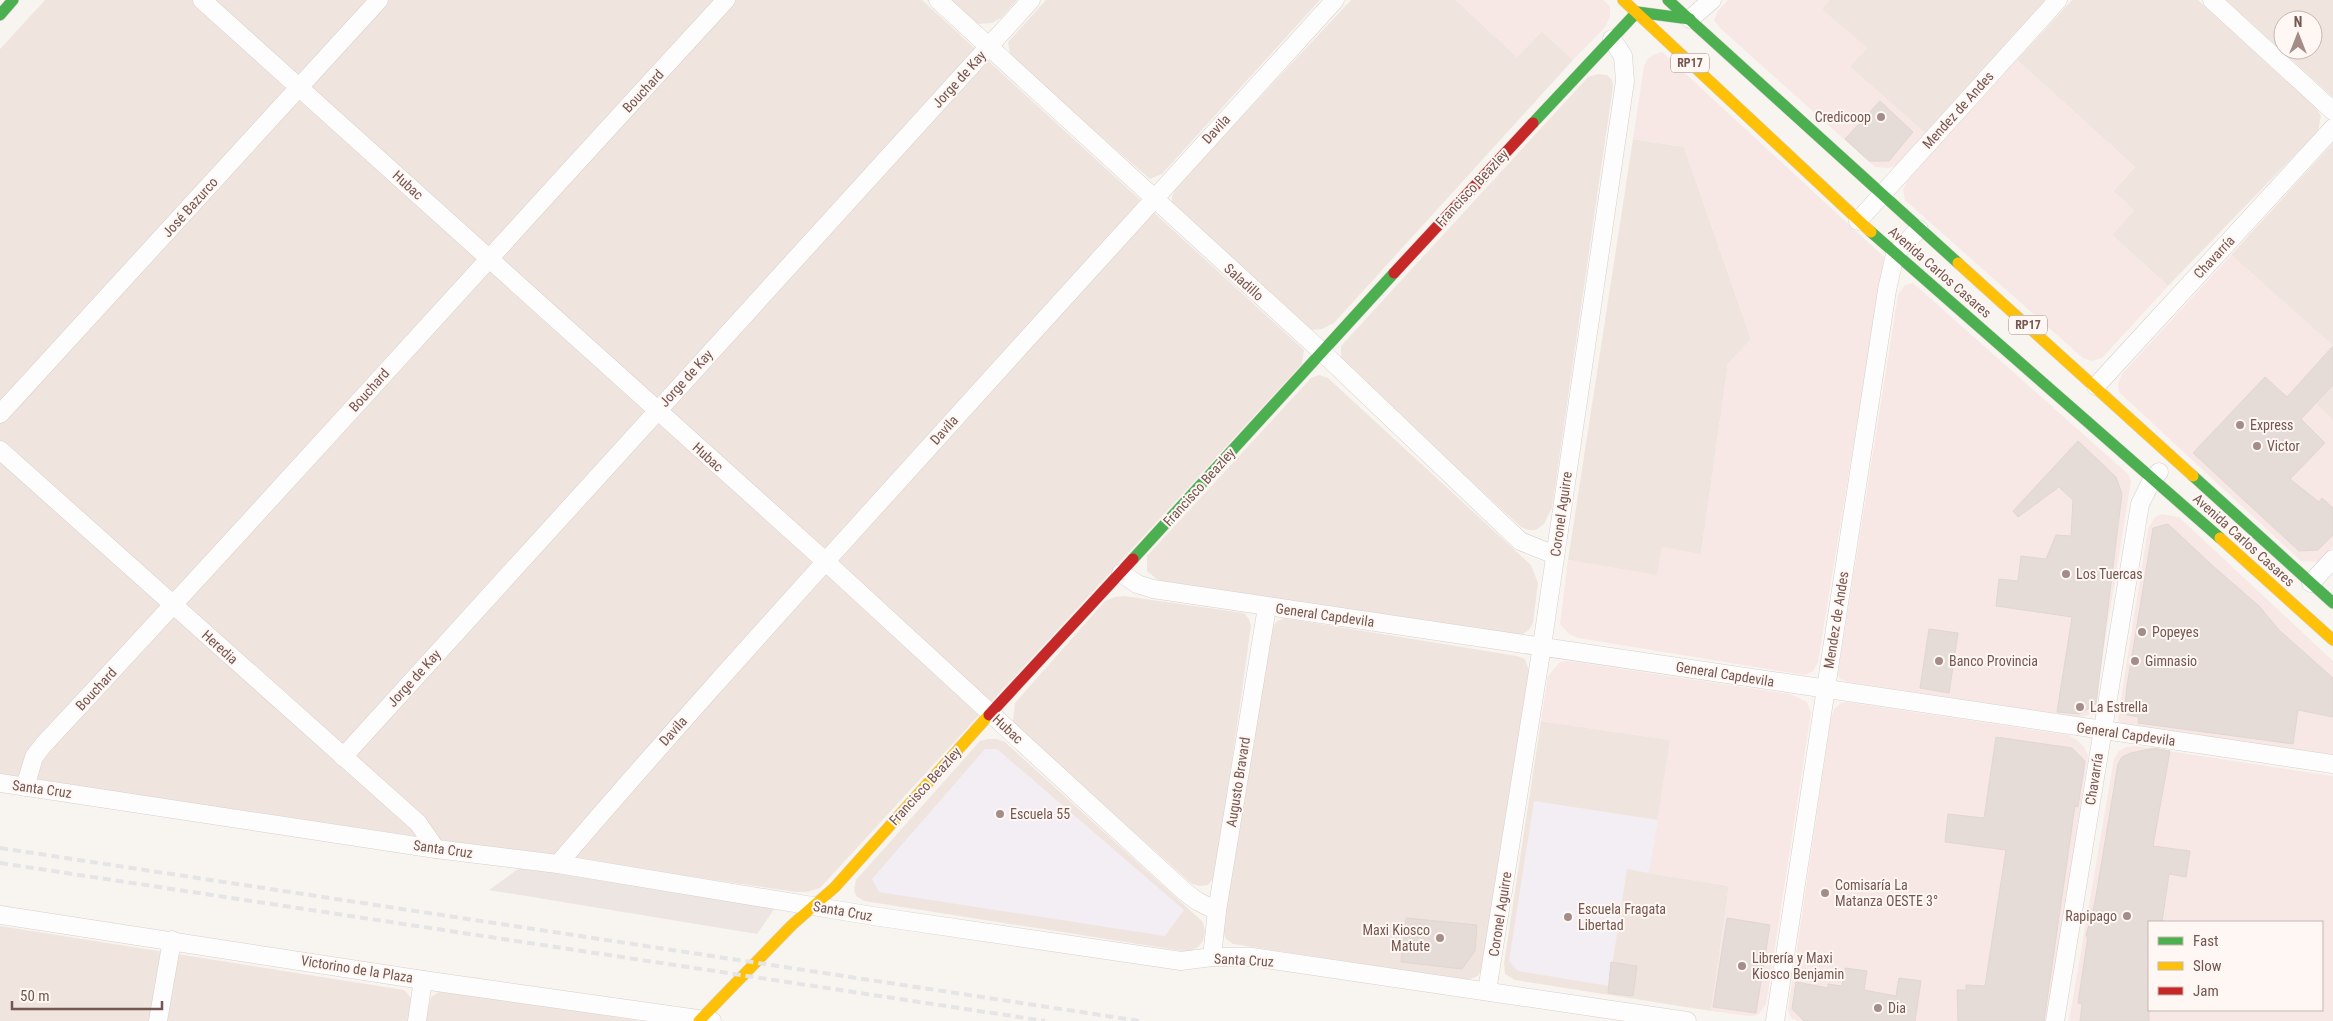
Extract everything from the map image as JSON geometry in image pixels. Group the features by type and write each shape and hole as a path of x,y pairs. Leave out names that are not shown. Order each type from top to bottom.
{"main road":[{"path":"0,15 13,0"},
{"name":"Avenida Carlos Casares","path":"1623,0 1858,221 2153,478 2333,640"},
{"name":"Avenida Carlos Casares","path":"1668,0 1919,229 2096,386 2172,458 2333,603"},
{"path":"1637,12 1690,19"},
{"name":"Francisco Beazley","path":"705,1020 755,962 835,887 990,713 1121,573 1321,351 1637,12"}],"street":[{"name":"Hubac","path":"202,0 489,257 656,411 825,561 1185,892 1216,911"},
{"name":"José Bazurco","path":"0,414 379,0"},
{"name":"Bouchard","path":"25,787 34,757 44,744 174,606 489,257 726,0"},
{"name":"Saladillo","path":"938,0 1152,199 1321,351 1520,541 1555,555"},
{"name":"Jorge de Kay","path":"343,757 1031,0"},
{"name":"Davila","path":"558,864 625,785 825,561 1152,199 1335,0"},
{"path":"1690,19 1712,0"},
{"name":"Mendez de Andes","path":"1858,221 2058,0"},
{"path":"2212,0 2333,111"},
{"name":"Coronel Aguirre","path":"1487,991 1542,646 1625,81 1623,56 1612,38"},
{"name":"Chavarría","path":"2096,386 2333,128"},
{"path":"1895,254 1919,229"},
{"name":"Mendez de Andes","path":"1775,1021 1887,290 1895,254"},
{"name":"Heredia","path":"0,450 418,823 436,849"},
{"name":"Chavarría","path":"2055,1021 2140,504 2153,478 2172,458"},
{"path":"2311,582 2333,559"},
{"name":"General Capdevila","path":"1121,573 1137,584 1152,588 1267,607 2333,764"},
{"name":"Augusto Bravard","path":"1212,957 1216,911 1267,607"},
{"name":"Santa Cruz","path":"0,783 436,849 558,864 873,916 1181,961 1212,957 1252,957 1687,1021"},
{"name":"Victorino de la Plaza","path":"0,915 424,980 705,1020"},
{"path":"158,1021 172,940"},
{"path":"417,1021 424,980"}],"shaded area":[{"path":"45,0 922,0 1304,350 1302,364 820,888 807,892 796,892 0,775 0,49"},
{"path":"951,0 1017,0 1001,18 992,23 978,24"},
{"path":"1046,0 1320,0 1162,174 1150,179 1015,62 1010,53 1008,42"},
{"path":"1351,0 1456,0 1517,57 1542,31 1573,60 1334,323 1322,329 1311,330 1304,329 1172,204 1172,196 1177,186"},
{"path":"1456,0 1603,0 1610,6 1610,16 1606,26 1573,60 1542,31 1517,57"},
{"path":"1728,0 1830,0 1822,9 1867,48 1850,67 1925,133 1897,165 1889,168 1875,167 1719,27 1714,20 1718,11"},
{"path":"1830,0 2045,0 1925,133 1850,67 1822,8"},
{"path":"2072,0 2198,0 2316,108 2321,116 2318,131 2168,286 2112,235 2134,210 2113,191 2135,167 2017,60"},
{"path":"2226,0 2333,0 2333,97 2292,60 2323,60 2323,10 2273,10 2273,43"},
{"path":"1662,52 1884,257 1818,662 1813,671 1805,675 1578,638 1569,634 1560,624 1568,560 1657,575 1662,547 1701,554 1728,364 1751,339 1684,147 1633,139 1644,66 1653,55"},
{"path":"2017,60 2135,167 2113,191 2134,210 2112,235 2168,286 2102,358 2092,361 2083,358 1905,200 1903,190 1907,181"},
{"path":"1598,74 1607,75 1612,80 1613,86 1552,508 1544,524 1536,530 1528,530 1521,527 1344,365 1341,360 1341,346 1588,77"},
{"path":"1633,139 1684,147 1751,339 1728,364 1701,554 1657,576 1568,560"},
{"path":"2333,143 2333,346 2231,255"},
{"path":"2231,255 2333,346 2333,385 2316,404 2333,420 2333,546 2319,562 2301,561 2119,392 2118,384 2122,374"},
{"path":"1913,283 2128,474 2131,481 2094,709 2089,715 2079,717 1848,682 1840,679 1838,673 1898,295 1905,285"},
{"path":"1319,375 1328,378 1531,565 1538,583 1533,623 1529,630 1521,635 1159,581 1147,571 1147,556 1311,378"},
{"path":"2333,385 2333,420 2315,404"},
{"path":"2162,514 2179,517 2333,661 2333,759 2120,723 2118,718 2148,529 2155,517"},
{"path":"1124,596 1244,613 1249,619 1251,626 1216,875 1208,885 1192,884 1018,728 1013,721 1015,703 1105,601"},
{"path":"1284,618 1517,656 1525,659 1529,670 1483,967 1478,976 1468,980 1233,944 1226,939 1222,930 1271,631 1276,622"},
{"path":"1568,661 1790,694 1807,702 1811,713 1766,1004 1758,1015 1749,1016 1711,1011 1729,886 1649,873 1670,740 1541,721 1548,676 1560,662"},
{"path":"1846,702 2068,735 2084,747 2088,756 2048,1021 1798,1021 1791,1018 1788,1010 1831,718 1834,709 1841,703"},
{"path":"1541,721 1671,740 1650,873 1729,886 1711,1011 1515,980 1505,974 1504,963"},
{"name":"Escuela 55","path":"997,739 1005,742 1203,922 1205,932 1203,941 1198,947 1189,952 864,901 856,896 854,890 856,880 980,741"},
{"path":"2135,746 2333,776 2333,1021 2069,1021 2114,759 2119,751 2126,747"},
{"name":"Escuela 55","path":"985,749 997,749 1184,910 1165,936 879,892 872,879"},
{"name":"Escuela Fragata Libertad","path":"1534,801 1658,820 1649,873 1627,869 1609,986 1518,971 1509,961"},
{"path":"521,867 777,905 757,934 489,890"},
{"path":"0,926 404,990 411,998 410,1021 0,1021"},
{"path":"450,990 641,1021 425,1021 431,997 439,992"}],"building":[{"name":"Credicoop","path":"1880,101 1913,132 1889,161 1869,161 1845,139"},
{"path":"2333,346 2333,385 2301,419 2325,443 2290,479 2319,502 2322,498 2333,508 2333,535 2318,550 2299,551 2193,453 2265,377 2287,397"},
{"path":"2078,441 2116,477 2122,494 2096,704 2079,714 2057,712 2072,617 1996,606 1999,579 2018,581 2021,556 2046,559 2056,535 2071,536 2073,500 2059,487 2018,517 2013,511"},
{"path":"2168,524 2259,606 2279,630 2333,678 2333,717 2298,710 2293,744 2138,723 2139,717 2127,715 2129,706 2125,706 2127,686 2153,528"},
{"name":"Banco Provincia","path":"1929,629 1958,633 1949,693 1920,688"},
{"path":"1996,737 2072,748 2085,761 2078,807 2075,806 2044,1021 1958,1021 1957,990 1966,990 1966,985 1985,986 2006,850 1945,842 1948,814 1984,818"},
{"path":"2154,748 2170,751 2153,846 2190,851 2186,877 2169,874 2162,921 2148,921 2149,1021 2080,1021 2082,1004 2078,1003 2088,936 2086,936 2095,902 2118,764 2122,757"},
{"name":"Maxi Kiosco Matute","path":"1406,918 1477,925 1475,951 1462,969 1401,962"},
{"name":"Librería y Maxi Kiosco Benjamin","path":"1727,918 1770,925 1756,1013 1713,1007"},
{"path":"1611,962 1637,966 1633,996 1608,993"},
{"path":"1845,968 1867,971 1864,990 1896,996 1899,978 1921,981 1915,1021 1804,1021 1792,1009 1796,982 1828,988 1828,984 1842,986"}],"railway":[{"path":"0,848 1140,1021"},
{"path":"0,863 1045,1021"}],"traffic: fast":[{"path":"0,15 13,0"},
{"path":"1668,0 1958,263"},
{"path":"1533,123 1637,12 1690,19"},
{"path":"1871,232 2220,538"},
{"path":"1133,559 1394,273"},
{"path":"2193,476 2333,603"}],"traffic: slow":[{"path":"1623,0 1871,232"},
{"path":"1958,263 2193,476"},
{"path":"2220,538 2333,640"},
{"path":"699,1021 792,925 835,887 989,715"}],"traffic: jam":[{"path":"1394,273 1533,123"},
{"path":"989,715 1133,559"}],"place":[{"name":"Credicoop","path":"1881,117"},
{"name":"Express","path":"2240,425"},
{"name":"Victor","path":"2257,446"},
{"name":"Los Tuercas","path":"2066,574"},
{"name":"Popeyes","path":"2142,632"},
{"name":"Banco Provincia","path":"1939,661"},
{"name":"Gimnasio","path":"2135,661"},
{"name":"La Estrella","path":"2080,707"},
{"name":"Escuela 55","path":"1000,814"},
{"name":"Comisaría La Matanza OESTE 3°","path":"1825,893"},
{"name":"Rapipago","path":"2127,916"},
{"name":"Escuela Fragata Libertad","path":"1568,917"},
{"name":"Maxi Kiosco Matute","path":"1440,938"},
{"name":"Librería y Maxi Kiosco Benjamin","path":"1742,966"},
{"name":"Dia","path":"1878,1008"}]}
